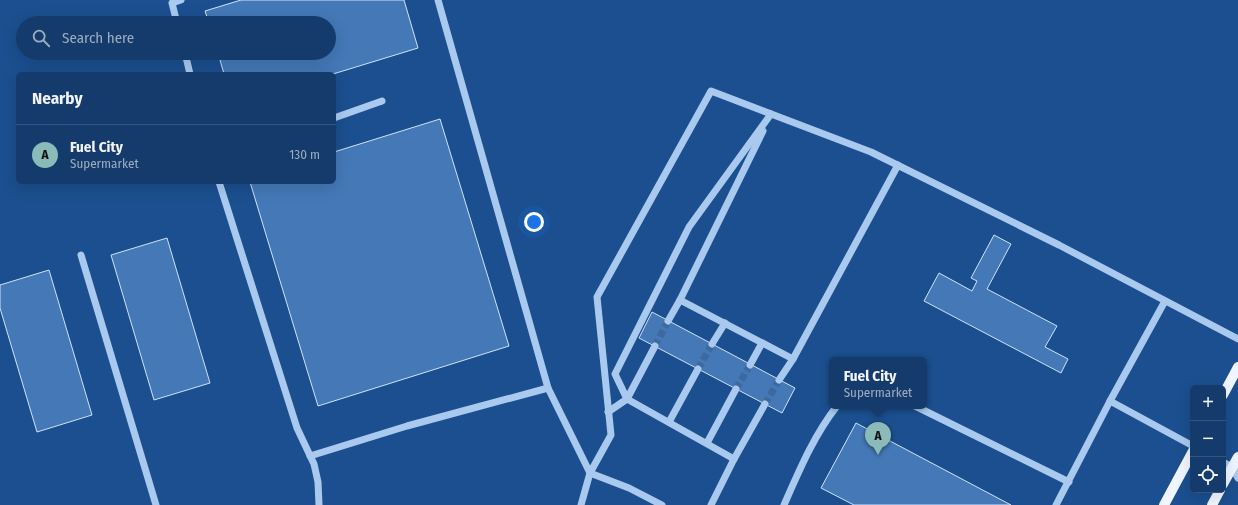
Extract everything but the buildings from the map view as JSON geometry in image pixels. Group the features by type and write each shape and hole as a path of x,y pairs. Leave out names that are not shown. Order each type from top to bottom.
{"main road":[{"path":"1226,389 1238,367"},
{"path":"1164,505 1190,457"},
{"path":"1226,477 1231,466 1238,457"},
{"path":"1212,505 1218,493"}],"lane":[{"path":"175,16 172,3 180,0"},
{"path":"438,0 548,388 590,473 629,488 662,505"},
{"path":"187,60 190,72"},
{"path":"581,505 590,473 611,435 597,297 711,91 871,152 1058,245 1238,339"},
{"path":"336,117 382,101"},
{"path":"668,321 680,300 771,114"},
{"path":"734,459 627,399 614,374 689,227 771,114"},
{"path":"779,380 792,359 898,165"},
{"path":"220,184 297,428 314,464 318,482 319,505"},
{"path":"81,255 156,505"},
{"path":"680,300 792,359"},
{"path":"1056,505 1165,300"},
{"path":"712,344 725,323"},
{"path":"750,365 762,343"},
{"path":"608,412 627,399 655,346"},
{"path":"669,422 698,369"},
{"path":"310,456 407,426 548,388"},
{"path":"707,443 736,389"},
{"path":"1110,402 1190,444"},
{"path":"711,505 734,459 765,404"},
{"path":"784,505 800,468 818,435 835,409"},
{"path":"921,409 1069,482"},
{"path":"1231,466 1238,478"}],"tunnel":[{"path":"655,346 668,321"},
{"path":"698,369 712,344"},
{"path":"736,389 750,365"},
{"path":"765,404 779,380"}],"place":[{"name":"Fuel City","path":"878,455"}]}
